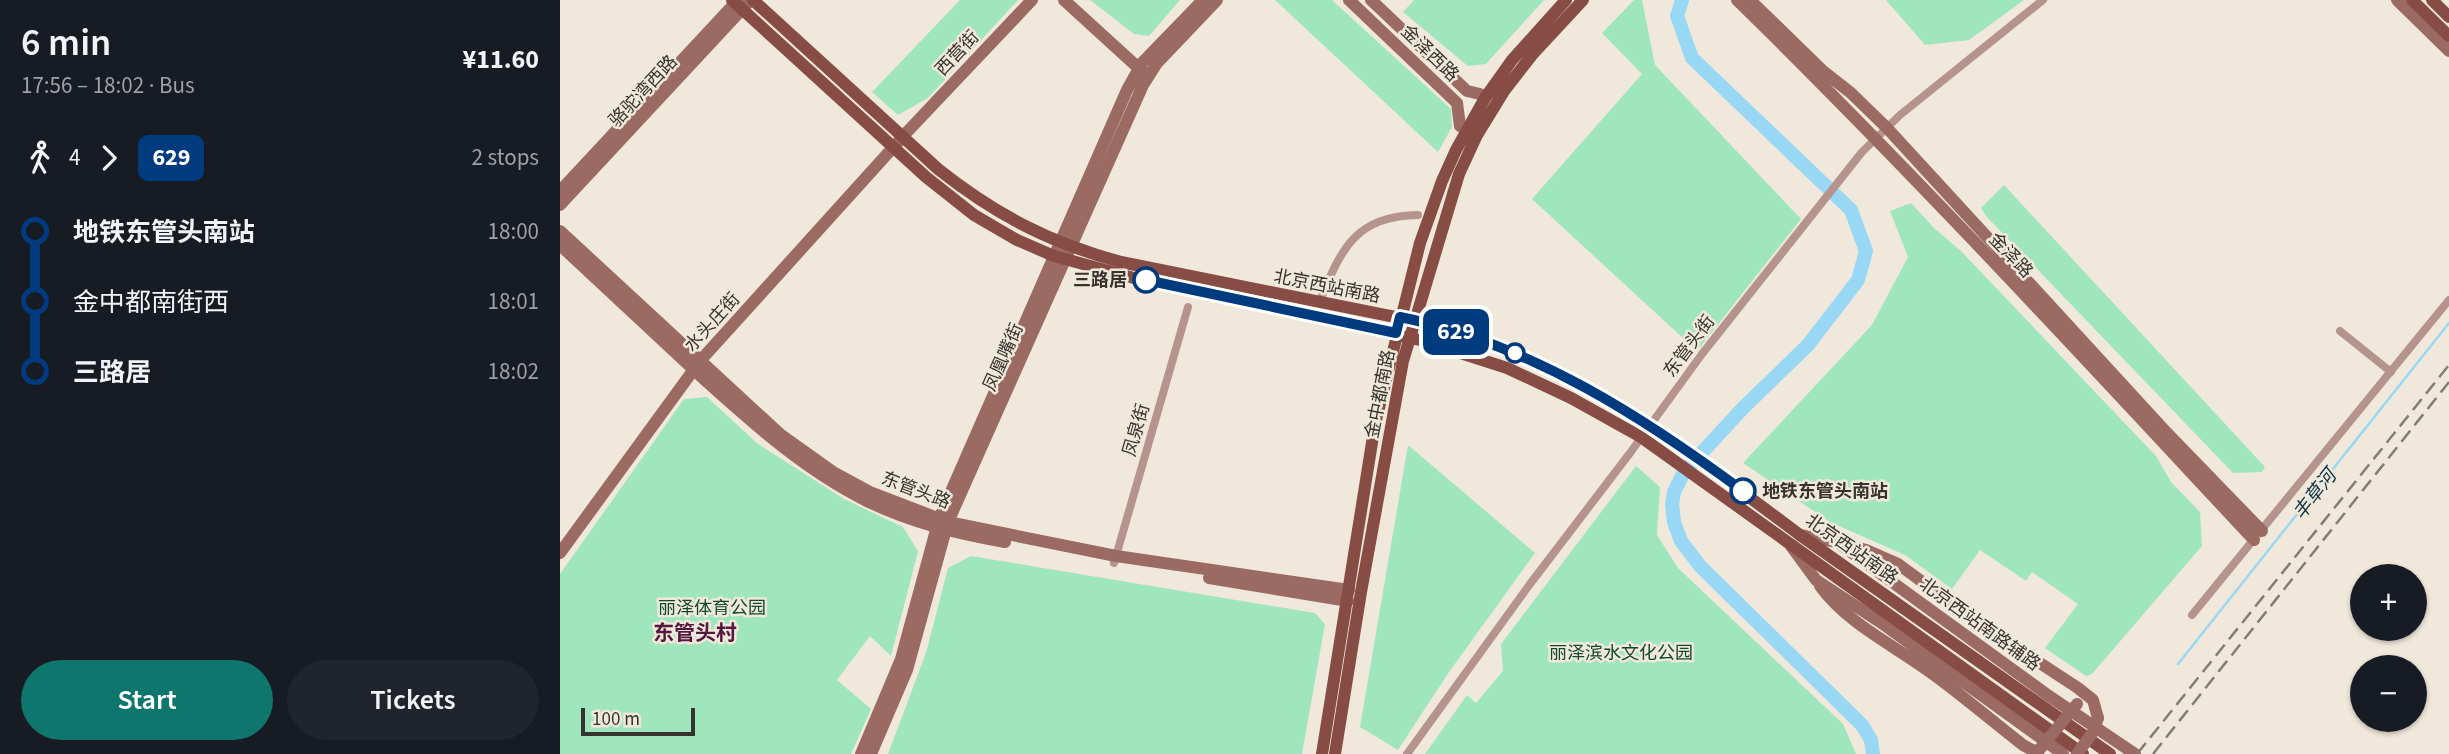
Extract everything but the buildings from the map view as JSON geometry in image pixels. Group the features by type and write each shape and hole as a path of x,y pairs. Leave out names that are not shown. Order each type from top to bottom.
{"main road":[{"name":"北京西站南路","path":"752,0 906,134 938,169 983,203 1062,251 1414,320 1521,356 1579,383 1650,424 1800,535 2110,754"},
{"name":"金中都南路","path":"1322,754 1375,424 1419,243 1442,181 1485,98 1511,60 1566,0"},
{"name":"金中都南路","path":"1335,754 1361,592 1409,337 1459,174 1477,135 1520,70 1583,0"},
{"path":"2413,0 2449,36"},
{"path":"2432,0 2449,17"},
{"name":"北京西站南路","path":"737,3 893,149 974,215 1002,233 1062,251 1134,278 1396,333 1507,368 1571,398 1641,437 1709,484 2083,754"}],"street":[{"name":"骆驼湾西路","path":"560,191 737,3 752,0"},
{"name":"西营街","path":"906,134 1032,0"},
{"path":"1064,0 1145,70"},
{"path":"1074,0 1145,70"},
{"name":"凤凰嘴街","path":"861,754 901,660 942,525 1062,251 1145,70 1203,0"},
{"name":"凤凰嘴街","path":"1145,70 1217,0"},
{"name":"金泽西路","path":"1349,0 1457,103 1460,126"},
{"name":"金泽西路","path":"1371,0 1466,91 1480,94"},
{"name":"金泽路","path":"1737,0 2258,535"},
{"name":"金泽路","path":"1750,0 1887,128 2258,535"},
{"name":"东管头街","path":"1407,754 1530,583 1754,286 1838,181 1887,128 2043,0"},
{"path":"2397,0 2449,51"},
{"name":"骆驼湾西路","path":"560,205 737,3"},
{"name":"水头庄街","path":"560,553 696,365 906,134"},
{"path":"1320,303 1334,267 1347,244 1360,232 1379,220 1397,215 1418,215"},
{"name":"东管头路","path":"560,231 696,365"},
{"name":"东管头路","path":"560,245 696,365 823,466 870,492 942,525 1115,560 1348,596"},
{"path":"2192,615 2449,300"},
{"name":"凤泉街","path":"1115,560 1188,307"},
{"path":"2340,331 2391,372"},
{"name":"凤凰嘴街","path":"871,754 910,660 942,525"},
{"name":"北京西站南路辅路","path":"1800,535 1837,542 2049,696 2135,754"},
{"path":"1837,542 1866,550 1898,564 1977,622 2093,700 2098,718 2077,754"},
{"path":"1791,545 1831,600 1847,616 1929,671 2034,751 2077,704 2081,690"},
{"path":"1816,580 1880,622 2063,754"}],"green space":[{"path":"960,0 1018,0 928,98 898,115 872,92"},
{"path":"1090,0 1180,0 1149,36 1134,34"},
{"path":"1275,0 1332,0 1451,109 1452,127 1438,152"},
{"path":"1414,0 1544,0 1486,64 1468,66 1403,12"},
{"path":"1634,0 1642,0 1655,65 1801,219 1697,351 1532,199 1642,74 1602,33"},
{"path":"1886,0 2024,0 1969,40 1925,45"},
{"path":"2004,185 2265,467 2262,472 2233,473 1986,216 1981,208"},
{"path":"1911,203 1935,229 1961,251 2156,456 2171,482 2200,512 2202,546 2092,674 2086,676 2045,648 2078,604 2032,572 2026,581 1980,550 1952,589 1905,555 1830,522 1743,463 1872,325 1908,257 1890,211"},
{"name":"丽泽体育公园","path":"707,397 758,444 844,499 903,527 918,551 891,656 870,636 837,680 871,709 851,754 560,754 560,574 684,399"},
{"path":"1408,445 1535,553 1449,672 1398,750 1360,727"},
{"name":"丽泽滨水文化公园","path":"1636,466 1660,487 1657,535 1678,568 1843,724 1856,754 1425,754 1467,695 1476,703 1503,671 1501,644"},
{"path":"971,556 1315,613 1325,624 1302,754 888,754 926,653 948,568"}],"waterway":[{"path":"1682,0 1677,16 1692,58 1851,210 1866,251 1858,280 1808,345 1743,408 1684,472 1674,492 1674,522 1681,541 1700,566 1862,725 1871,740 1873,754"},
{"name":"丰草河","path":"2178,664 2449,323"}],"railway":[{"path":"2137,754 2449,365"},
{"path":"2153,754 2449,382"}],"bus line":[{"name":"629","path":"1146,280 1396,333 1400,317 1510,351 1579,383 1641,419 1743,491"}],"place":[{"name":"三路居","path":"1146,280"},
{"name":"地铁东管头南站","path":"1743,491"}],"district":[{"name":"东管头村","path":"695,633"}]}
